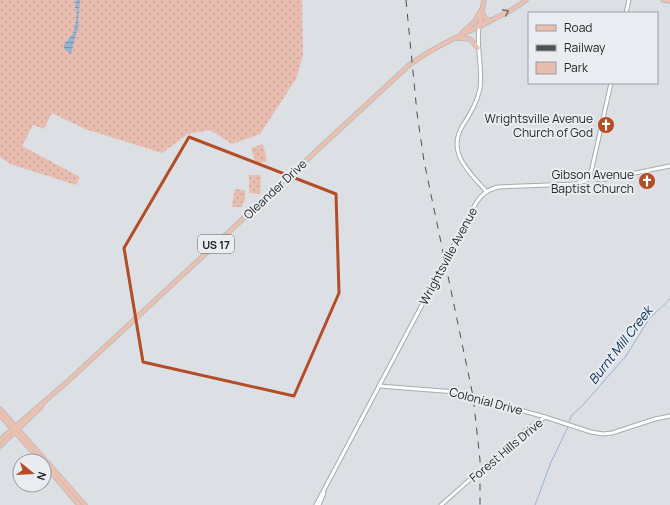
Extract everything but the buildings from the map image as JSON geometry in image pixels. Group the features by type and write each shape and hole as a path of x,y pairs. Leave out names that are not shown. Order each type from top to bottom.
{"main road":[{"name":"US 17","path":"481,26 484,0"},
{"name":"Oleander Drive","path":"0,440 42,407 42,404 417,59 461,34 481,26 518,6 526,0"},
{"path":"663,0 670,1"},
{"name":"US 17","path":"461,34 474,21 482,8"},
{"path":"482,8 484,18 492,20"},
{"path":"456,38 470,39 478,48"},
{"path":"0,409 34,453"},
{"path":"0,415 15,429 85,505"},
{"name":"Oleander Drive","path":"0,446 15,429"},
{"path":"52,473 79,505"}],"street":[{"path":"626,12 629,0"},
{"path":"481,26 478,36 481,78 478,95 472,110 460,131 457,144 462,163 486,191 498,188 575,184 585,181 590,177 611,84"},
{"path":"590,177 601,180 670,166"},
{"name":"Wrightsville Avenue","path":"316,505 476,203 486,191"},
{"name":"Colonial Drive","path":"379,386 456,392 545,417"},
{"name":"Forest Hills Drive","path":"441,505 527,429 545,417 591,432 603,434 612,433 655,419 670,416"},
{"name":"Wrightsville Avenue","path":"319,505 325,489"}],"highlighted area":[{"path":"189,137 336,194 339,293 294,396 143,362 124,248"}],"green space":[{"path":"0,0 302,0 303,55 296,79 260,134 232,144 210,130 188,134 162,153 85,129 52,113 44,129 33,125 22,146 80,177 76,185 10,164 0,157"},
{"path":"263,144 267,161 256,164 251,148"},
{"path":"249,175 261,175 260,194 249,193"},
{"path":"235,189 245,190 245,201 243,202 242,207 232,206"}],"water":[{"path":"76,0 80,0 78,23 80,26 78,27 71,54 64,49 64,46 72,35 75,27 77,9 75,8"}],"waterway":[{"name":"Burnt Mill Creek","path":"569,421 572,415 583,405 626,356 649,319 670,299"},
{"name":"Burnt Mill Creek","path":"535,505 551,462 568,427"}],"railway":[{"path":"406,0 417,113 424,161 473,396 480,460 480,505"}],"place":[{"name":"Wrightsville Avenue Church of God","path":"606,125"},
{"name":"Gibson Avenue Baptist Church","path":"647,181"}]}
